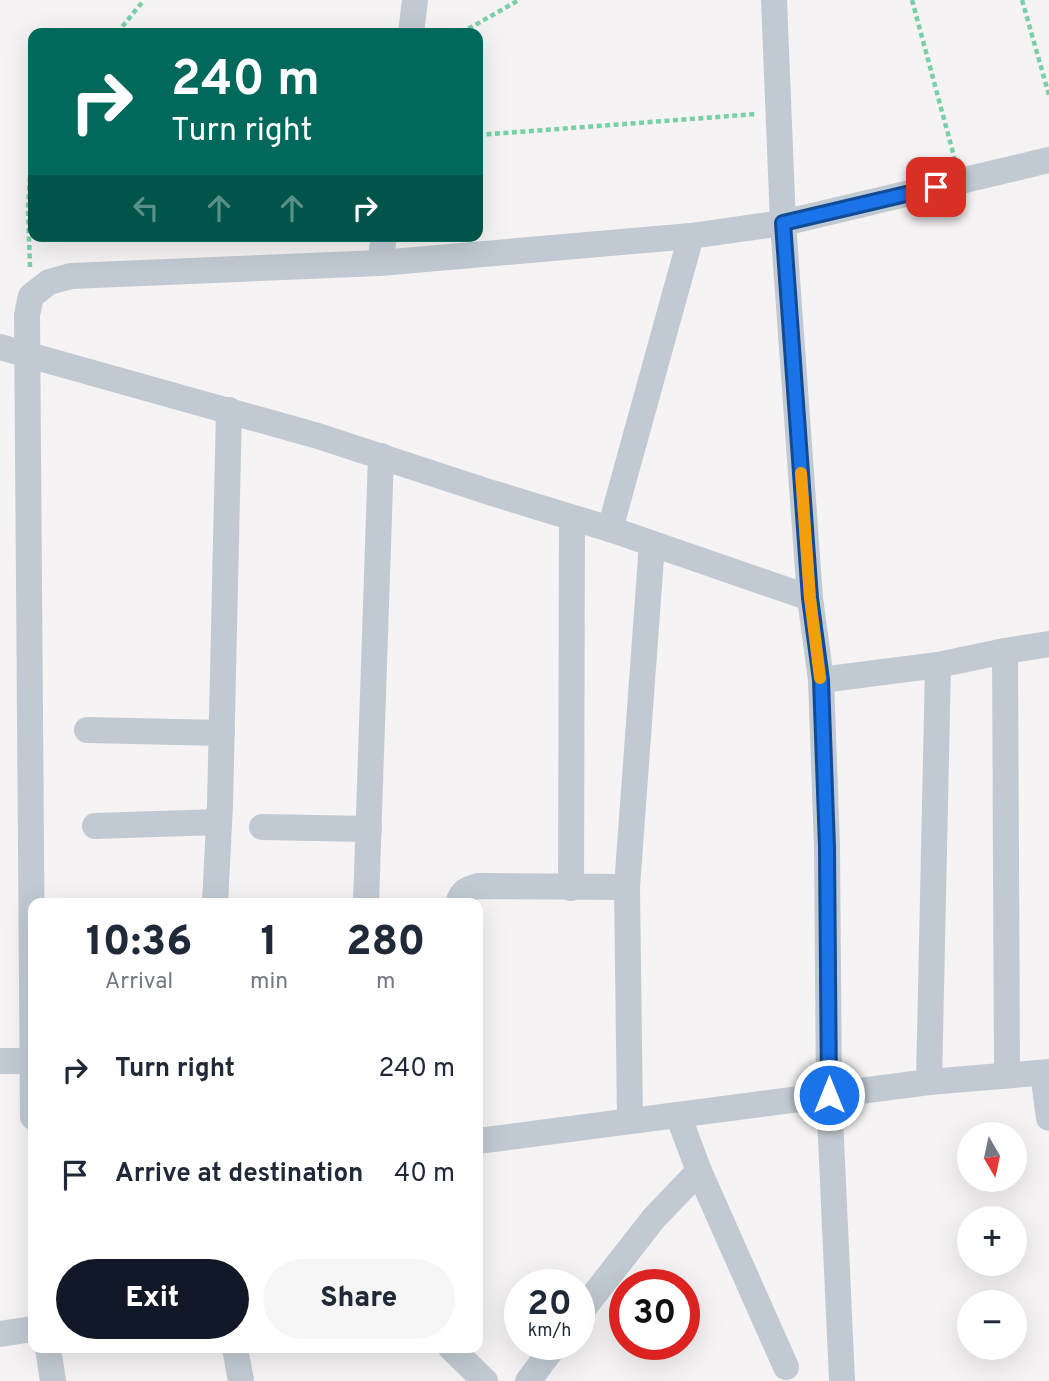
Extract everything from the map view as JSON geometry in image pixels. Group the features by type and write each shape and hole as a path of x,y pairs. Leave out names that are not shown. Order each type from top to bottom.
{"street":[{"path":"412,28 415,0"},
{"path":"774,0 783,223 810,598 821,680 827,847 829,1095 842,1381"},
{"path":"31,898 27,315 32,296 49,282 71,276 380,263 691,236 783,223 1049,160"},
{"path":"610,530 691,236"},
{"path":"380,263 383,242"},
{"path":"0,347 318,436 810,598"},
{"path":"215,898 222,733 229,410"},
{"path":"366,898 381,456"},
{"path":"571,888 572,518"},
{"path":"630,1122 627,887 652,544"},
{"path":"821,680 938,665 1049,644"},
{"path":"1004,651 1007,1075"},
{"path":"929,1082 938,665"},
{"path":"87,730 222,733"},
{"path":"95,826 219,822"},
{"path":"262,827 369,829"},
{"path":"459,898 466,889 478,886 627,887"},
{"path":"0,1061 28,1061"},
{"path":"483,1140 929,1082 1046,1073 1049,1118"},
{"path":"678,1115 699,1171 786,1367"},
{"path":"595,1294 654,1218 699,1171"},
{"path":"0,1334 28,1330"},
{"path":"49,1353 53,1381"},
{"path":"236,1353 241,1381"},
{"path":"456,1353 485,1381"},
{"path":"528,1381 544,1360"}],"path":[{"path":"121,28 145,0"},
{"path":"470,28 519,0"},
{"path":"912,0 961,181"},
{"path":"1022,0 1049,95"},
{"path":"483,135 778,112"},
{"path":"30,242 32,296"}],"slow traffic":[{"path":"801,473 810,598 820,678"}],"route":[{"path":"829,1095 827,847 821,680 810,598 783,223 936,187"}]}
